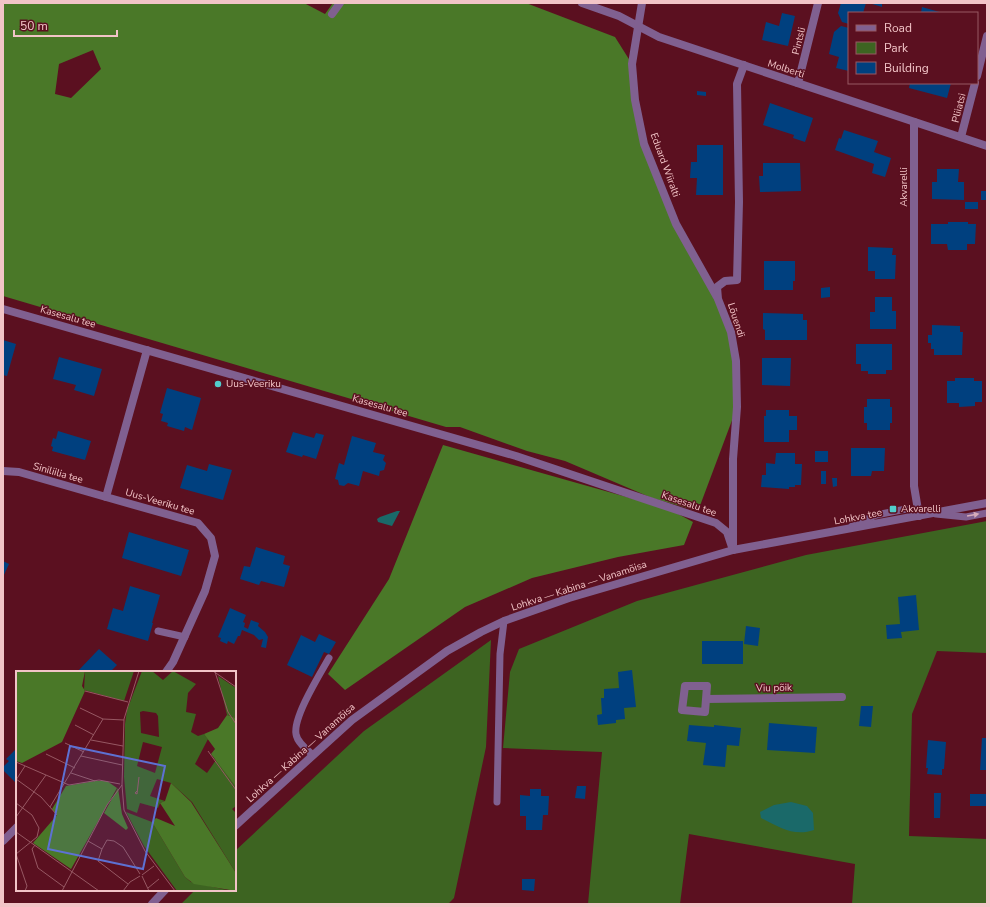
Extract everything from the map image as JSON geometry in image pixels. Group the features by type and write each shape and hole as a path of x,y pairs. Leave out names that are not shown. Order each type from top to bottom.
{"street":[{"path":"332,14 340,3"},
{"name":"Molberti","path":"582,3 619,16 659,37 987,146"},
{"name":"Eduard Wiiralti","path":"642,3 632,64 635,100 644,144 676,224 718,300"},
{"name":"Pintsli","path":"798,83 818,3"},
{"path":"978,72 987,36"},
{"name":"Lõuendi","path":"733,550 733,459 737,407 736,361 731,332 718,300 717,287 725,281 737,280 739,202 737,84 744,65"},
{"name":"Pliiatsi","path":"961,137 975,84"},
{"name":"Akvarelli","path":"914,122 914,486 919,516"},
{"name":"Kasesalu tee","path":"3,309 516,456 716,523 727,532 733,550"},
{"path":"106,497 147,350"},
{"name":"Siniliilia tee","path":"3,471 19,472 106,497"},
{"name":"Uus-Veeriku tee","path":"106,497 198,523 211,538 215,556 205,591 185,637 173,662 167,671"},
{"name":"Lohkva tee","path":"733,550 987,503"},
{"name":"Lohkva — Kabina — Vanamõisa","path":"236,825 352,720 441,655 481,632 504,621 569,598 733,550"},
{"name":"Viu põik","path":"706,699 842,697"},
{"path":"3,841 16,828"},
{"path":"152,904 164,891"}],"lane":[{"path":"931,514 966,517 987,513"},
{"path":"497,802 500,654 504,621"},
{"path":"158,631 185,637"},
{"path":"312,755 299,741 296,735 295,727 301,710 329,658"}],"green space":[{"path":"3,3 304,3 325,14 333,3 526,3 615,37 632,64 644,144 676,224 731,332 737,407 698,511 652,498 565,461 527,451 460,427 446,427 3,296","holes":["93,50 101,69 71,98 55,94 59,64"]},
{"path":"443,445 669,509 693,522 684,545 618,557 532,578 465,607 345,690 328,674 389,579"},
{"path":"987,521 987,653 937,651 912,714 909,836 987,839 987,904 852,904 855,864 689,834 680,904 588,904 602,752 503,748 510,672 519,649 637,601 806,555"},
{"path":"491,640 486,747 454,898 448,904 181,904 194,891 236,891 236,850 364,731"}],"water":[{"path":"400,511 392,526 378,522 377,519 380,517"},
{"path":"791,802 807,806 813,813 814,830 807,832 793,832 780,828 761,818 760,812 774,805"}],"building":[{"path":"841,3 866,3 863,12 848,12 848,24 842,22 838,13"},
{"path":"869,3 882,3 882,7"},
{"path":"922,7 940,12 921,12"},
{"path":"782,13 795,16 788,46 762,40 766,22 779,26"},
{"path":"841,26 848,28 848,71 836,68 839,57 829,54 834,32"},
{"path":"910,84 951,84 947,98 909,88"},
{"path":"697,91 706,92 706,96 697,95"},
{"path":"770,103 813,118 805,142 793,138 794,135 763,125"},
{"path":"844,130 878,141 874,152 891,158 885,177 872,173 874,164 835,150 839,138 841,139"},
{"path":"697,145 723,145 723,195 696,195 697,178 690,178 691,162 697,162"},
{"path":"763,163 800,163 801,191 760,192 759,176 763,176"},
{"path":"937,169 959,169 958,182 964,182 964,200 932,199 932,182 937,182"},
{"path":"981,191 987,191 987,200 981,200"},
{"path":"965,202 978,202 978,209 965,209"},
{"path":"948,222 968,222 968,224 976,224 975,244 967,244 967,250 948,250 947,244 931,244 931,224 948,224"},
{"path":"868,247 893,248 892,255 896,255 895,279 875,279 875,271 868,271"},
{"path":"764,261 795,261 795,281 793,281 793,290 764,290"},
{"path":"830,287 830,297 821,298 821,288"},
{"path":"875,297 892,297 892,311 896,311 896,329 870,329 870,312 875,312"},
{"path":"763,313 803,314 803,320 807,320 807,340 765,340"},
{"path":"932,325 960,326 960,332 963,332 962,355 934,355 934,349 931,349 931,343 928,343 928,335 932,335"},
{"path":"3,340 16,344 7,376 3,375"},
{"path":"856,344 892,344 892,370 886,370 886,374 868,374 868,371 861,371 861,364 856,364"},
{"path":"59,357 102,369 94,396 74,390 76,385 53,379"},
{"path":"762,358 791,358 790,386 762,385"},
{"path":"955,378 974,378 974,381 982,381 982,402 975,402 975,406 959,407 959,403 947,403 947,381 955,381"},
{"name":"Uus-Veeriku","path":"215,382 223,384 222,387 214,385"},
{"path":"167,388 201,398 192,430 185,427 184,431 167,426 168,423 161,421 163,414 160,413"},
{"path":"867,399 890,399 890,407 892,407 892,423 890,423 890,430 867,430 867,423 864,423 864,407 867,407"},
{"path":"766,410 789,410 789,416 797,416 797,430 789,430 789,442 764,442 764,416 766,416"},
{"path":"58,431 91,441 85,460 52,451 53,447 51,446 53,438 56,439"},
{"path":"293,432 314,438 316,433 324,435 316,459 303,455 302,457 286,452"},
{"path":"352,436 376,443 373,452 385,455 383,460 386,463 384,470 380,471 379,476 363,471 359,486 348,483 344,486 339,485 338,480 335,479 339,463 344,465"},
{"path":"851,448 885,448 884,471 872,471 871,476 851,476"},
{"path":"815,451 828,451 828,462 815,462"},
{"path":"776,453 795,453 795,464 802,464 801,485 789,487 789,489 761,487 762,475 766,475 766,463 775,464"},
{"path":"209,464 232,470 223,500 180,488 187,465 207,471"},
{"path":"821,471 826,471 826,484 821,484"},
{"path":"832,478 837,478 837,486 833,487"},
{"path":"129,532 189,550 181,576 122,558"},
{"path":"256,547 285,556 283,564 290,566 284,587 261,581 259,585 240,579 244,566 250,567"},
{"path":"3,561 9,564 3,577"},
{"path":"130,586 160,595 148,641 107,629 113,608 123,611"},
{"path":"916,595 919,630 901,632 902,638 887,639 886,625 900,624 898,597"},
{"path":"230,608 246,615 243,622 245,623 244,627 248,629 251,620 259,623 258,626 268,637 266,648 261,647 263,639 259,640 254,635 242,630 240,636 238,636 234,644 228,641 227,644 220,641 221,638 218,637"},
{"path":"746,626 760,628 758,646 744,644"},
{"path":"319,634 336,642 329,654 324,652 312,677 287,665 301,635 315,642"},
{"path":"702,641 743,641 743,664 702,664"},
{"path":"99,649 117,665 111,671 78,671"},
{"path":"632,670 636,707 624,708 625,719 616,720 616,723 598,725 597,715 602,714 601,698 604,698 604,689 619,688 618,672"},
{"path":"861,706 873,706 871,727 859,726"},
{"path":"769,723 817,727 815,753 767,750"},
{"path":"689,725 714,727 714,725 741,728 739,746 727,745 725,767 703,765 706,743 687,741"},
{"path":"982,738 987,738 987,770 980,770"},
{"path":"928,740 946,742 944,769 942,769 942,775 927,774"},
{"path":"16,750 16,783 3,770 3,767 9,761 6,759"},
{"path":"577,786 586,786 585,799 575,798"},
{"path":"530,789 541,789 541,796 549,796 548,815 543,815 542,830 526,830 526,816 520,816 520,795 530,796"},
{"path":"934,793 941,793 940,818 934,818"},
{"path":"970,794 987,794 987,806 970,806"},
{"path":"522,879 535,879 534,891 522,890"}],"place":[{"name":"Uus-Veeriku","path":"218,384"},
{"name":"Akvarelli","path":"893,509"}]}
